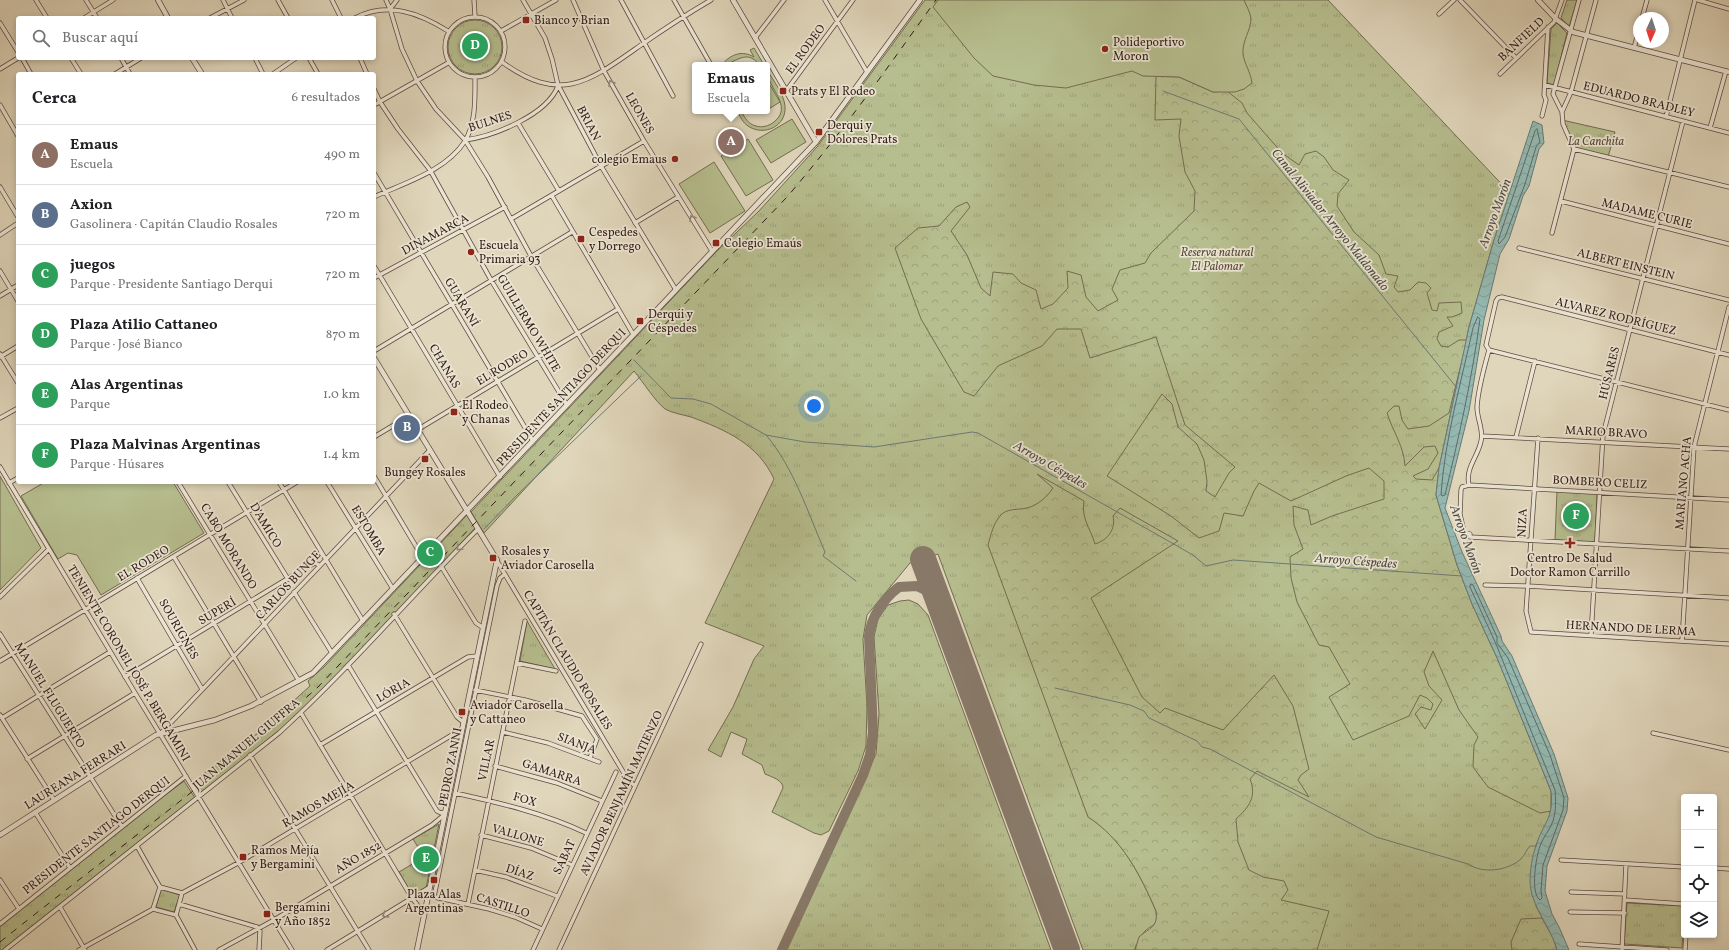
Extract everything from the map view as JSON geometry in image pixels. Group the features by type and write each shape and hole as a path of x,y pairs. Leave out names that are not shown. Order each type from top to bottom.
{"street":[{"path":"36,0 46,16"},
{"path":"86,0 96,16"},
{"path":"87,16 113,0"},
{"path":"158,0 167,16"},
{"path":"223,0 231,16"},
{"path":"214,16 244,0"},
{"path":"278,0 287,16"},
{"path":"332,0 341,16"},
{"path":"386,0 402,48 417,81 436,109 466,140 505,207 531,256 600,370"},
{"path":"390,9 397,0"},
{"path":"474,0 475,16"},
{"name":"BRIAN","path":"523,0 532,14 549,49 558,85 601,166 676,290"},
{"path":"501,31 556,0"},
{"name":"LEONES","path":"573,0 604,71 644,142 712,251"},
{"path":"621,0 673,96"},
{"path":"674,0 710,62"},
{"path":"502,62 530,78 558,85 581,82 604,71 683,16 710,0"},
{"path":"733,0 769,62"},
{"path":"755,38 784,0"},
{"path":"825,0 868,72"},
{"name":"EL RODEO","path":"786,91 853,0"},
{"name":"PRESIDENTE SANTIAGO DERQUI","path":"161,733 215,720 261,702 313,673 816,142 920,0"},
{"path":"1439,14 1454,0"},
{"path":"1460,0 1516,58"},
{"path":"1538,0 1570,31 1633,48"},
{"path":"1556,19 1562,0"},
{"path":"1552,233 1574,149 1563,124 1562,112 1554,97 1555,88 1579,0"},
{"path":"1562,112 1572,92 1596,0"},
{"path":"1644,12 1647,0"},
{"path":"1666,117 1696,0 1729,9"},
{"path":"360,16 367,13 390,9 413,13 448,31"},
{"path":"475,16 489,21 501,31 505,46 502,62 491,73 475,78 460,74 448,63 444,47 448,31 455,23 464,18 475,16"},
{"name":"BANFIELD","path":"1500,74 1556,19"},
{"path":"0,23 16,49"},
{"path":"1542,116 1546,100 1545,86 1548,27"},
{"path":"1634,48 1727,71 1710,128"},
{"path":"0,69 16,59"},
{"path":"23,60 30,72"},
{"path":"72,60 80,72"},
{"path":"122,60 129,72"},
{"path":"118,72 138,60"},
{"path":"193,60 201,72"},
{"path":"255,60 262,72"},
{"path":"276,72 293,60"},
{"path":"310,60 317,72"},
{"path":"361,60 366,72"},
{"path":"376,104 448,63"},
{"path":"770,64 816,142"},
{"path":"466,140 473,116 475,78"},
{"name":"BULNES","path":"376,196 430,170 448,159 466,140 497,132 518,123 541,106 555,91 558,85"},
{"name":"EDUARDO BRADLEY","path":"1545,86 1729,133"},
{"name":"GUILLERMO WHITE","path":"376,93 398,129 430,170 491,280 567,405"},
{"path":"1546,100 1554,97"},
{"path":"0,105 16,131"},
{"name":"HÚSARES","path":"1591,636 1602,441 1683,121"},
{"path":"518,123 559,191"},
{"path":"511,219 644,142"},
{"path":"1574,149 1729,187"},
{"name":"GUARANÍ","path":"376,176 533,441"},
{"path":"0,187 16,214"},
{"path":"552,196 633,334"},
{"path":"636,222 678,197"},
{"name":"MADAME CURIE","path":"1561,201 1729,244"},
{"name":"DINAMARCA","path":"376,277 505,207"},
{"path":"0,234 16,224"},
{"path":"376,350 572,232"},
{"name":"ALBERT EINSTEIN","path":"1519,248 1729,300"},
{"name":"CHANAS","path":"376,270 500,476"},
{"path":"0,271 16,298"},
{"path":"0,296 16,286"},
{"name":"ALVAREZ RODRÍGUEZ","path":"1489,350 1486,345 1498,298 1729,355"},
{"name":"MARIANO ACHA","path":"1682,641 1694,446 1729,307"},
{"name":"EL RODEO","path":"417,430 618,309"},
{"path":"16,347 0,356 16,380"},
{"path":"1729,410 1489,350 1477,406 1478,421 1482,436 1481,442 1468,472 1469,485 1462,487 1460,514 1463,530 1470,534 1470,537 1729,551"},
{"name":"CAPITÁN CLAUDIO ROSALES","path":"376,361 628,780 635,786"},
{"path":"1516,437 1535,361"},
{"path":"0,418 16,409"},
{"path":"376,435 409,416"},
{"name":"MARIO BRAVO","path":"1482,436 1602,441 1729,449"},
{"name":"NIZA","path":"1531,632 1526,611 1538,438"},
{"name":"CARLOS BUNGE","path":"161,733 264,625 385,494 430,450"},
{"name":"TENIENTE CORONEL JOSÉ P. BERGAMINI","path":"0,467 48,550 292,950"},
{"path":"9,483 16,479"},
{"path":"376,479 420,553 424,556"},
{"name":"CABO MORANDO","path":"179,484 299,682"},
{"name":"D'AMICO","path":"229,484 288,579"},
{"path":"280,484 363,621"},
{"name":"EL RODEO","path":"0,661 294,484"},
{"name":"ESTOMBA","path":"329,484 393,589"},
{"name":"BOMBERO CELIZ","path":"1469,485 1729,500"},
{"name":"JUAN MANUEL GIUFFRA","path":"4,950 250,756 301,713 348,665 394,614 478,530"},
{"path":"0,598 48,550"},
{"path":"174,557 261,702"},
{"path":"417,950 496,560"},
{"name":"SUPERÍ","path":"125,677 315,563 319,565"},
{"path":"441,566 476,623 482,627"},
{"name":"PEDRO ZANNI","path":"434,897 497,586 500,578 505,574"},
{"name":"SOURIGNES","path":"137,578 202,690"},
{"path":"1485,586 1528,586 1729,598"},
{"path":"294,592 332,653"},
{"path":"394,614 457,717 463,722"},
{"name":"VILLAR","path":"468,904 525,621"},
{"name":"HERNANDO DE LERMA","path":"1531,632 1729,644"},
{"name":"MANUEL FLUGUERTO","path":"0,634 122,827"},
{"name":"AVIADOR BENJAMÍN MATIENZO","path":"559,950 701,644"},
{"path":"54,800 1,716 110,652"},
{"name":"LÓRIA","path":"320,745 468,657 477,656"},
{"path":"517,663 556,671"},
{"path":"348,665 437,811 445,814"},
{"path":"476,690 510,697 582,716 597,739 590,758"},
{"path":"27,759 135,693"},
{"path":"301,713 412,898 422,911 425,911"},
{"name":"RAMOS MEJÍA","path":"182,893 351,796 462,729"},
{"name":"SIANJA","path":"503,732 548,743 599,762"},
{"name":"LAUREANA FERRARI","path":"0,835 34,812 161,733"},
{"path":"1653,733 1729,750"},
{"path":"250,756 369,950"},
{"name":"GAMARRA","path":"495,766 557,783 602,802"},
{"name":"SABAT","path":"533,950 586,833 616,772"},
{"name":"PRESIDENTE SANTIAGO DERQUI","path":"0,924 186,776"},
{"name":"FOX","path":"455,793 488,800 539,814 586,833"},
{"path":"34,812 70,868"},
{"name":"AÑO 1852","path":"219,950 274,920 432,825 445,814"},
{"name":"VALLONE","path":"481,836 531,848 572,865"},
{"path":"137,846 160,887 182,893 176,915 195,950"},
{"path":"1561,860 1681,867"},
{"path":"1622,948 1625,914 1626,864"},
{"path":"1717,868 1729,869"},
{"name":"DÍAZ","path":"475,870 506,877 557,896"},
{"path":"0,880 19,909"},
{"path":"60,907 82,949 153,909 160,887"},
{"path":"327,950 430,887"},
{"path":"1571,892 1625,894"},
{"path":"429,893 434,897"},
{"name":"CASTILLO","path":"434,897 468,904 515,917 542,929"},
{"path":"1625,900 1681,904"},
{"path":"179,904 259,928 259,950"},
{"path":"153,909 176,915"},
{"path":"1570,912 1625,914"},
{"path":"1685,950 1686,938"},
{"path":"1579,944 1667,950"},
{"path":"1594,945 1594,950"}],"green space":[{"name":"Reserva natural El Palomar","path":"925,0 1328,0 1510,193 1494,240 1469,327 1439,468 1436,495 1457,565 1472,604 1498,660 1544,773 1552,798 1549,820 1536,845 1536,906 1553,938 1557,950 1257,950 1015,509 1088,816 1111,835 1129,858 1156,911 1157,920 1155,924 1148,928 1144,933 1135,950 1083,950 938,554 910,563 867,615 863,639 867,706 866,746 858,771 829,831 821,835 772,812 783,785 777,779 765,774 762,765 742,754 747,739 731,732 721,757 708,750 733,707 754,659 764,646 705,623 774,479 759,456 750,447 716,427 665,409 661,406 634,371 484,533 471,512 716,252 759,211 817,147"},
{"name":"Polideportivo Moron","path":"938,0 1244,0 1249,11 1251,23 1244,44 1243,54 1252,83 1244,89 1235,92 1213,92 1179,77 1143,76 1132,71 1066,88 1034,85 993,76 974,58 933,7"},
{"path":"1567,0 1577,0 1569,27 1561,18"},
{"path":"470,20 480,20 490,24 498,32 502,42 502,52 498,62 490,70 480,74 470,74 460,70 452,62 448,52 448,42 452,32 460,24"},
{"path":"1557,23 1567,33 1554,85 1547,83 1551,29"},
{"path":"754,48 762,62 756,62 750,57 745,57 731,62 724,62 737,54 745,54 754,57 750,50"},
{"path":"770,75 783,97 785,113 778,124 773,128 767,130 754,129 746,125 739,114 743,114 749,122 758,127 770,125 774,122 779,116 781,103 771,83"},
{"name":"Reserva natural El Palomar","path":"1156,76 1179,77 1213,92 1227,91 1242,103 1247,113 1282,153 1299,165 1305,154 1316,151 1324,157 1333,170 1349,180 1338,194 1337,206 1354,232 1379,255 1386,274 1398,276 1394,287 1398,292 1410,290 1418,282 1426,283 1431,288 1427,293 1432,310 1437,311 1439,303 1461,302 1462,313 1452,317 1447,317 1453,326 1439,332 1437,339 1441,346 1448,347 1459,340 1467,340 1449,413 1429,426 1408,429 1402,420 1399,406 1394,406 1387,413 1403,452 1405,466 1424,447 1435,446 1438,453 1428,469 1413,476 1416,479 1432,480 1439,468 1436,495 1457,565 1472,604 1498,660 1551,791 1551,811 1540,813 1488,787 1473,767 1474,745 1478,737 1459,710 1433,651 1424,672 1429,686 1442,700 1425,729 1415,714 1421,707 1431,710 1433,704 1427,698 1420,695 1409,716 1353,740 1329,697 1350,684 1329,647 1319,645 1297,602 1291,578 1290,557 1303,549 1294,525 1293,506 1308,510 1311,525 1332,516 1384,499 1384,481 1369,468 1346,476 1291,501 1259,483 1243,516 1224,513 1219,531 1199,538 1171,516 1107,476 1162,394 1172,404 1178,427 1197,444 1204,460 1207,481 1206,491 1215,497 1229,473 1235,467 1185,425 1156,337 1090,358 1081,329 1057,329 1042,346 998,366 974,396 964,392 921,319 895,248 918,228 939,226 956,207 967,202 970,207 951,231 967,255 981,288 990,296 993,272 1013,274 1021,283 1036,290 1041,309 1053,304 1068,288 1067,271 1081,275 1086,297 1098,311 1118,300 1112,289 1120,270 1145,263 1151,253 1194,211 1195,191 1185,172 1179,136 1181,119 1155,120"},
{"path":"770,85 780,102 770,108"},
{"path":"792,119 806,142 771,163 756,140"},
{"name":"La Canchita","path":"1562,120 1615,132 1608,157 1574,149"},
{"path":"748,139 773,180 746,196 721,156"},
{"path":"714,162 745,211 710,233 679,184"},
{"path":"1037,474 1084,501 1083,507 1085,518 1095,544 1104,540 1110,533 1114,521 1113,516 1120,508 1178,541 1091,598 1142,697 1160,713 1165,708 1223,730 1274,675 1293,706 1309,769 1301,775 1298,780 1309,797 1257,771 1250,779 1253,791 1248,806 1236,819 1238,842 1249,870 1263,877 1284,881 1288,890 1281,900 1329,911 1317,950 1135,950 1139,937 1150,929 1156,921 1156,911 1129,858 1111,836 1088,817 988,545 994,526 1003,513 1009,510 1027,508 1035,505 1053,488"},
{"path":"0,476 41,548 0,590"},
{"path":"42,484 174,484 204,533 101,595 77,555 68,553 58,559 21,496"},
{"path":"1557,491 1597,493 1595,542 1555,540"},
{"path":"467,515 475,528 348,665 279,733 201,792 194,781 258,733 310,686 308,681 324,667"},
{"path":"909,600 918,604 928,615 1051,950 785,950 876,754 879,714 874,637 878,619 888,605"},
{"path":"527,621 555,669 520,661"},
{"path":"184,781 195,798 5,950 0,950 0,924 122,827"},
{"path":"439,824 426,888 412,894 399,872 424,857 413,839"},
{"path":"161,889 180,895 174,912 156,907"},
{"path":"1627,903 1681,906 1682,948 1624,944"},
{"path":"1542,918 1553,938 1557,950 1512,950 1511,942 1521,919"}],"water":[{"name":"Arroyo Morón","path":"1533,121 1542,125 1544,143 1539,149 1529,186 1523,196 1509,239 1500,254 1484,320 1469,411 1445,508 1462,552 1502,641 1512,656 1554,754 1568,798 1567,811 1547,866 1545,891 1552,914 1569,950 1557,950 1537,908 1531,891 1530,873 1535,850 1551,808 1551,791 1498,660 1472,604 1457,565 1436,495 1439,468 1469,327 1494,240"}],"waterway":[{"name":"Canal Aliviador Arroyo Maldonado","path":"1163,91 1239,119 1457,388"},
{"name":"Arroyo Céspedes","path":"634,360 671,398 693,399 711,404 766,435 805,442 874,447 972,432 978,433 1193,555 1206,566 1233,560 1462,576"},
{"path":"484,529 518,494 641,376"},
{"path":"766,435 785,462 800,491 825,552 823,556 856,581"},
{"path":"1055,688 1130,705 1144,711 1149,718 1197,741 1202,747 1210,749 1376,837 1488,870 1495,870 1509,866 1521,859 1530,846 1536,846"}],"taxiway":[{"path":"782,950 863,775 870,755 873,733 869,636 875,615 888,597 899,587 917,586 936,595"}],"runway":[{"path":"923,559 1067,950"}],"railway":[{"path":"0,942 200,786 317,688 787,197 845,125 936,0"}],"place":[{"name":"Bianco y Brian","path":"526,20"},
{"name":"Plaza Atilio Cattaneo","path":"475,46"},
{"name":"Polideportivo Moron","path":"1105,49"},
{"name":"Prats y El Rodeo","path":"783,91"},
{"name":"Derqui y Dolores Prats","path":"819,132"},
{"name":"Emaus","path":"731,142"},
{"name":"colegio Emaus","path":"675,159"},
{"name":"Cespedes y Dorrego","path":"581,239"},
{"name":"Colegio Emaús","path":"716,243"},
{"name":"Escuela Primaria 93","path":"471,252"},
{"name":"Derqui y Céspedes","path":"640,321"},
{"name":"El Rodeo y Chanas","path":"454,412"},
{"name":"Axion","path":"407,428"},
{"name":"Bungey Rosales","path":"425,459"},
{"name":"Plaza Malvinas Argentinas","path":"1576,516"},
{"name":"Centro De Salud Doctor Ramon Carrillo","path":"1570,543"},
{"name":"juegos","path":"430,553"},
{"name":"Rosales y Aviador Carosella","path":"493,558"},
{"name":"Aviador Carosella y Cattaneo","path":"462,712"},
{"name":"Ramos Mejía y Bergamini","path":"243,857"},
{"name":"Alas Argentinas","path":"426,859"},
{"name":"Plaza Alas Argentinas","path":"434,880"},
{"name":"Bergamini y Año 1852","path":"267,914"}]}
